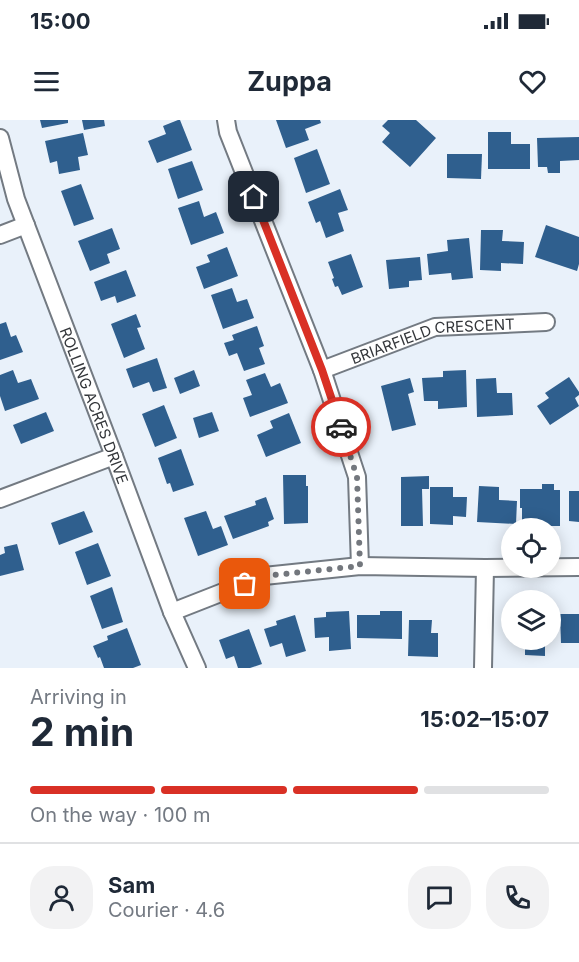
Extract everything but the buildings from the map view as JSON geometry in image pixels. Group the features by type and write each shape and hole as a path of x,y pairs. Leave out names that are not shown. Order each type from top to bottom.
{"street":[{"path":"226,120 228,132 322,370 357,477 360,566"},
{"name":"ROLLING ACRES DRIVE","path":"0,138 16,199 172,612 197,668"},
{"path":"0,235 26,225"},
{"name":"BRIARFIELD CRESCENT","path":"322,370 435,327 546,322"},
{"path":"0,499 114,456"},
{"path":"172,612 264,576 360,566 579,567"},
{"path":"483,668 486,568"}],"way so far":[{"path":"245,584 264,576 360,566 357,477 341,427"}],"route":[{"path":"254,197 322,370 341,427"}]}
